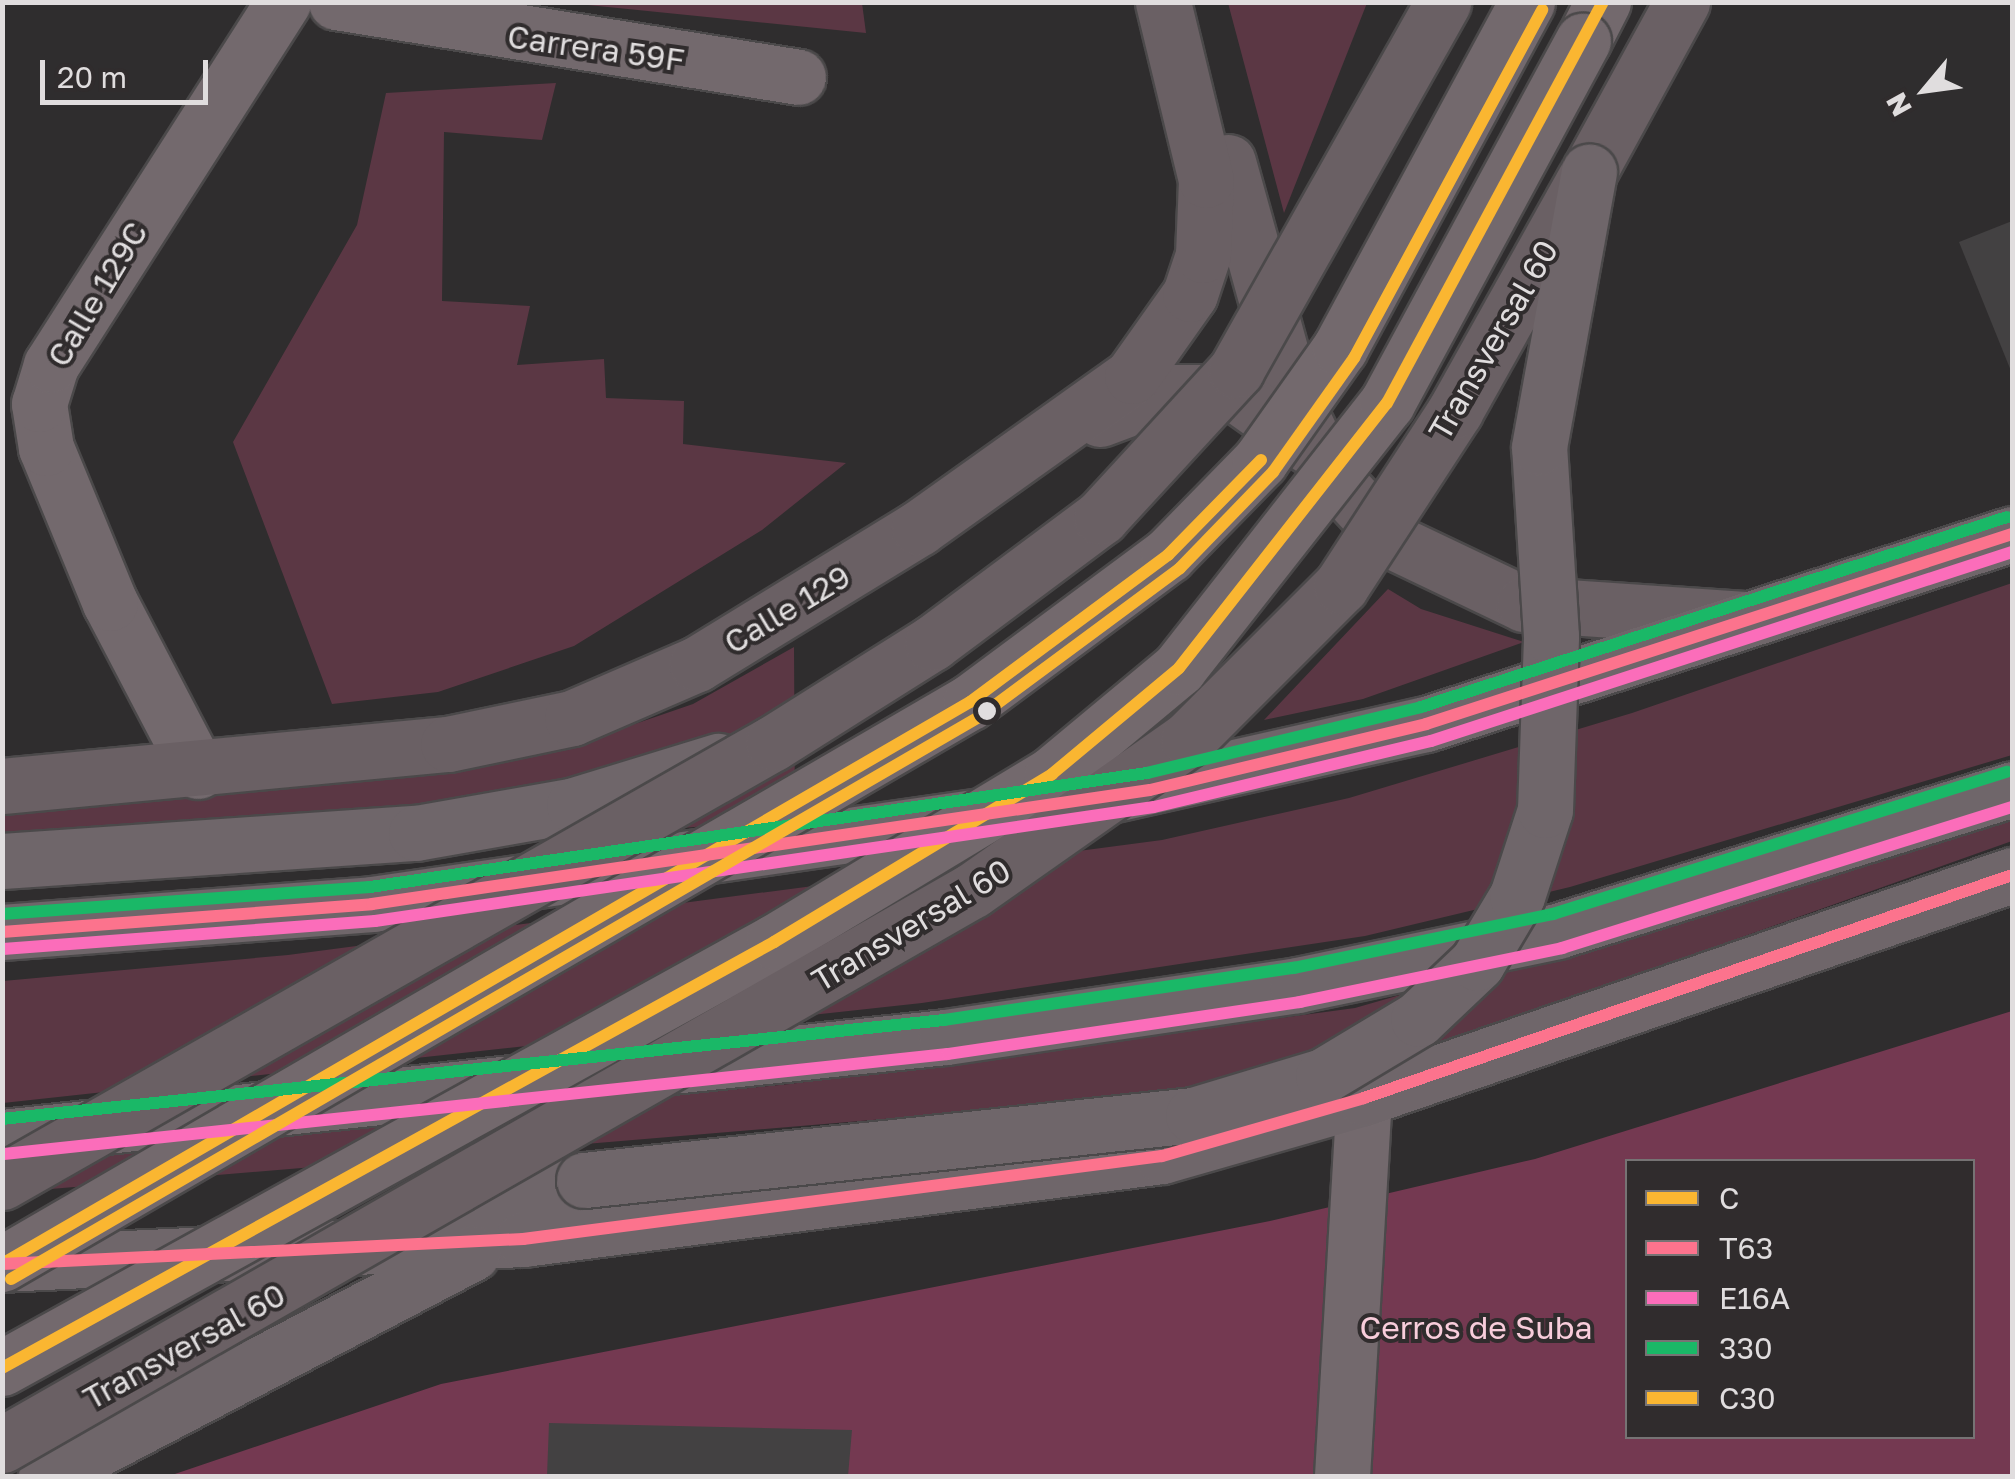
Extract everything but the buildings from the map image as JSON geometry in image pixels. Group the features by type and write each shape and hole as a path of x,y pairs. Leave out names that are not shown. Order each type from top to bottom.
{"highway":[{"path":"10,1264 584,1180 932,1150 1193,1114 1323,1076 1418,1020 1476,962 1517,896 1545,810 1551,636 1539,447 1588,172"},
{"path":"2,932 372,904 1150,790 1426,724 2012,534"},
{"path":"2,861 454,827 574,805 774,742"},
{"path":"2,1137 946,1037 1297,984 1557,931 2012,789"},
{"path":"10,1264 524,1239 1162,1156 1364,1098 2012,875"},
{"path":"46,1476 420,1274 524,1239"}],"main road":[{"name":"Calle 129","path":"2,786 198,771 448,744 637,695 811,596 1043,443 1152,354 1203,255 1206,180 1163,2"},
{"path":"1192,2 1279,358 1319,456"},
{"path":"2,1182 774,742 948,632 1102,517 1167,451 1236,370 1443,2"},
{"name":"Transversal 60","path":"2,1445 973,890 1188,739 1341,586 1455,411 1682,2"},
{"path":"1043,443 1199,388 1260,405 1319,456 1392,541 1472,586 1524,604 1742,620"}],"street":[{"name":"Calle 129C","path":"198,771 110,603 46,448 40,404 51,365 283,2"},
{"name":"Carrera 59F","path":"336,2 798,77"},
{"path":"10,1264 970,702 1154,566 1260,461 1340,348 1527,2"},
{"path":"2,1368 774,942 1052,774 1109,727 1191,654 1387,404 1593,22"},
{"path":"1342,1476 1364,1098"}],"shaded area":[{"path":"862,3 866,33 578,4"},
{"path":"1228,3 1367,3 1284,213"},
{"path":"556,83 542,140 444,132 442,301 530,306 517,365 604,359 606,398 684,401 683,444 846,463 762,530 574,646 438,692 332,704 233,442 357,225 386,93"},
{"path":"2012,583 2012,755 1570,887 1365,936 922,1003 3,1103 3,981 288,955 1162,840 1349,798 1632,713"},
{"path":"1388,589 1421,609 1524,642 1363,699 1264,720"},
{"path":"794,647 795,819 3,882 3,808 392,776 562,749 693,704"},
{"path":"2012,818 2012,841 1439,1045 1182,1094 3,1193 3,1163 790,1084 1355,1008"}],"green space":[{"name":"Cerros de Suba","path":"2012,1011 2012,1476 169,1476 441,1384 1270,1221 1535,1159"}],"transit line":[{"name":"C","path":"2,1368 774,942 1052,774 1179,668 1387,403 1603,2"},
{"name":"C30","path":"11,1279 979,717 1180,568 1273,472 1354,358 1542,10"},
{"name":"C","path":"2,1264 970,702 1168,555 1261,460"},
{"name":"330","path":"2,914 370,887 1147,773 1421,707 2007,517"},
{"name":"T63","path":"2,932 372,904 1150,790 1426,724 2012,534"},
{"name":"E16A","path":"3,949 375,921 1154,807 1431,741 2012,552"},
{"name":"330","path":"2,1119 944,1020 1294,968 1553,914 2007,772"},
{"name":"E16A","path":"4,1154 948,1054 1300,1002 1562,948 2012,807"},
{"name":"T63","path":"2,1264 523,1239 1162,1156 1364,1098 2012,875"}]}
